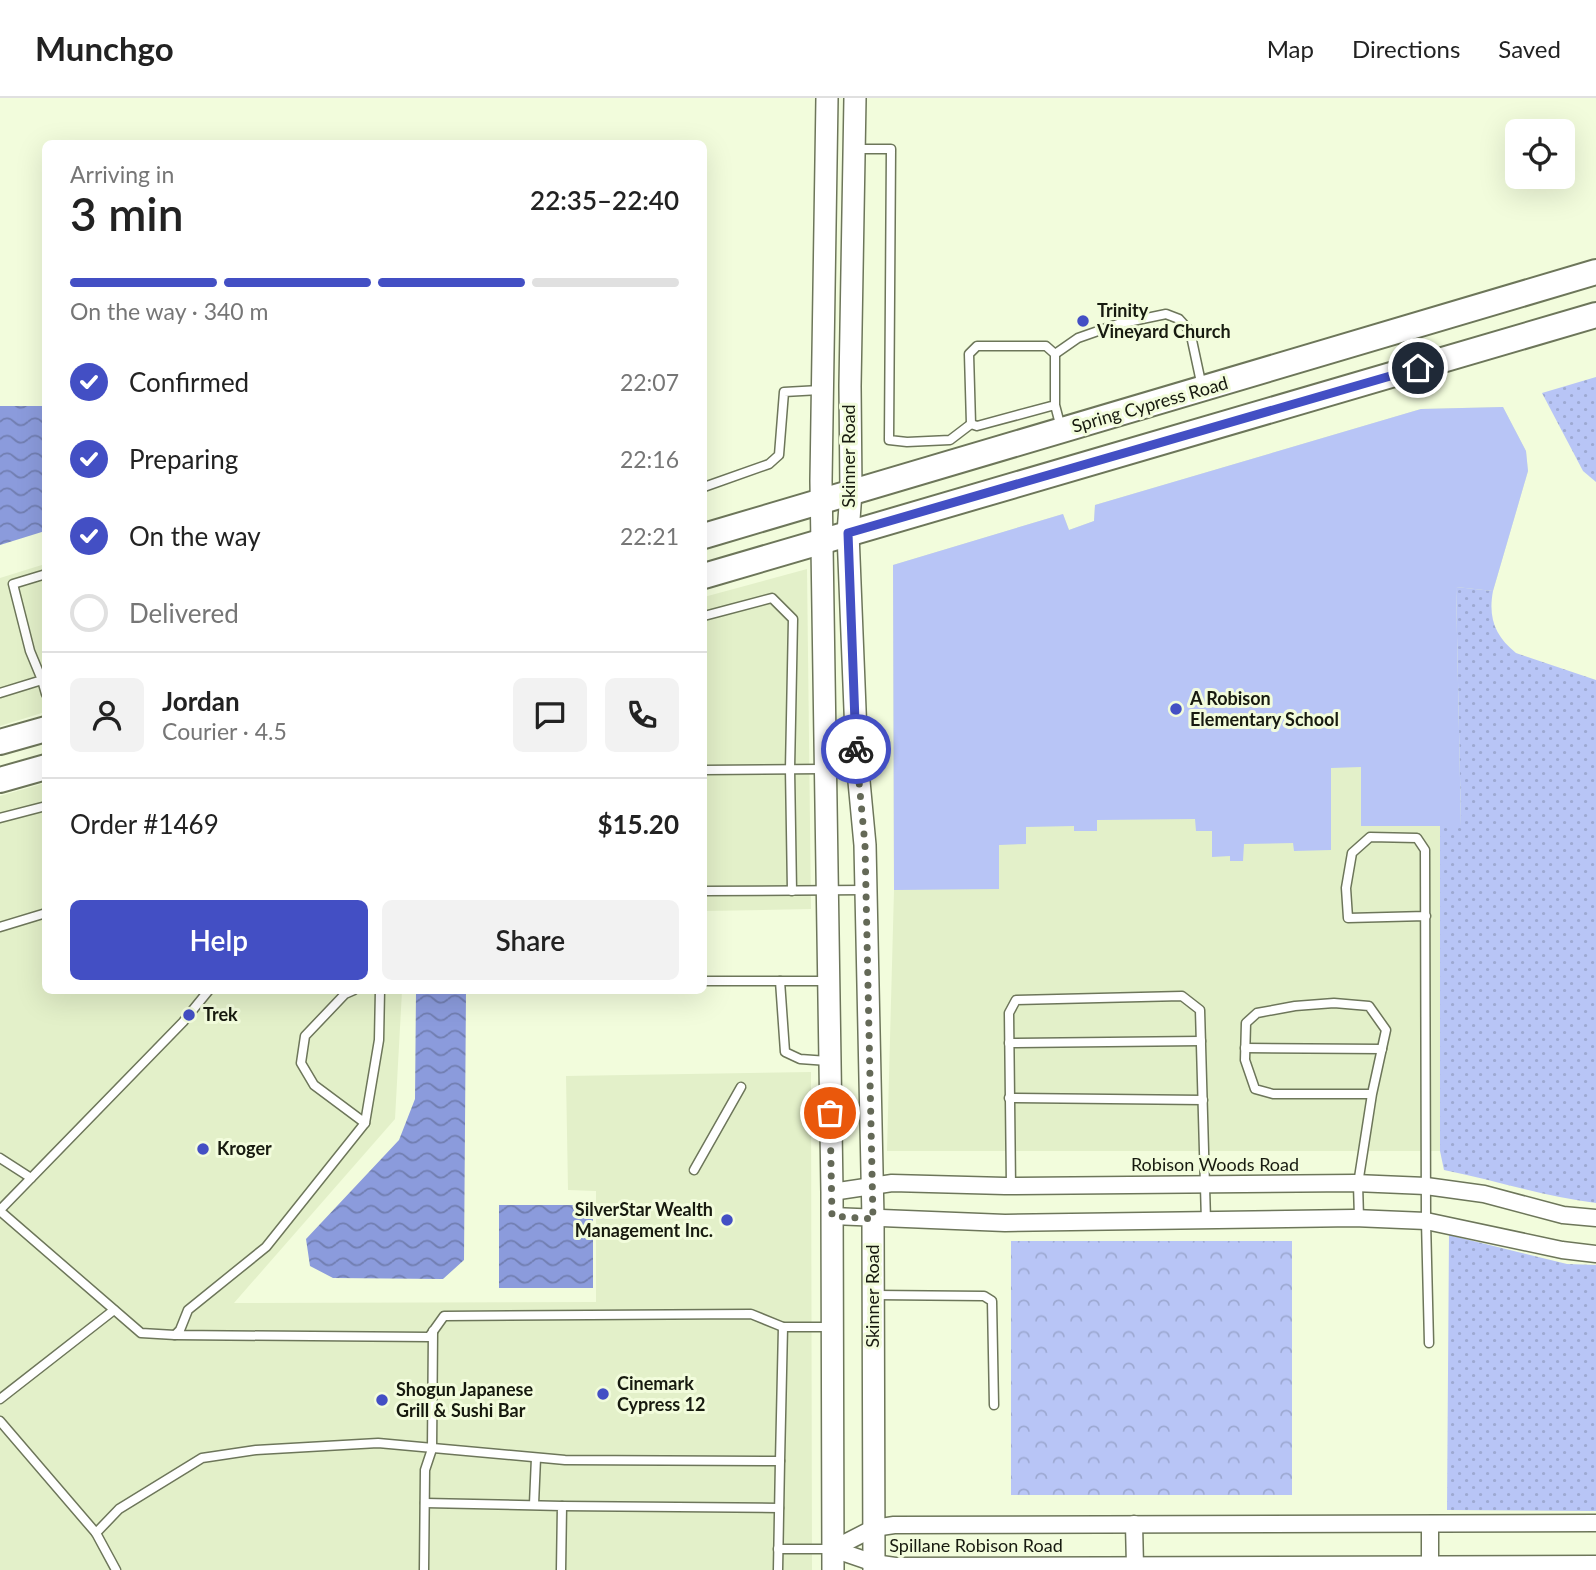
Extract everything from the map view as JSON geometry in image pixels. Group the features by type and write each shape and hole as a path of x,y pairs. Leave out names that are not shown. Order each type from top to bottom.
{"main road":[{"name":"Spring Cypress Road","path":"707,530 821,501 1062,431 1596,272"},
{"path":"707,575 1596,315"},
{"path":"1202,389 1214,427"},
{"path":"0,742 42,730"},
{"path":"0,780 42,768"}],"street":[{"name":"Skinner Road","path":"827,98 821,501 832,1192 833,1560"},
{"name":"Skinner Road","path":"855,98 851,492 848,533 853,687 865,845 873,1186 874,1567"},
{"path":"826,144 854,146"},
{"name":"Robison Woods Road","path":"832,1192 892,1183 1011,1186 1426,1186 1484,1194 1563,1215 1596,1217"},
{"path":"832,1216 1005,1223 1359,1218 1426,1221 1562,1250 1596,1254"},
{"name":"Spillane Robison Road","path":"833,1560 874,1528 894,1525 1596,1523"},
{"path":"1134,1524 1135,1568"},
{"path":"1430,1524 1430,1567"},
{"name":"Spillane Robison Road","path":"833,1560 874,1567 1430,1567 1596,1564"}],"lane":[{"path":"854,146 891,149 889,440 907,443 950,440 971,424"},
{"path":"1055,354 1078,338 1118,324 1166,314 1180,319 1190,331 1202,389"},
{"path":"971,424 969,354 977,346 1046,346 1055,354 1055,405 1062,431"},
{"path":"707,486 769,464 779,455 784,392 821,390"},
{"path":"971,424 977,426 1055,405"},
{"path":"42,575 13,584 30,650 42,678"},
{"path":"707,615 772,598 793,619 790,769 792,891"},
{"path":"0,692 42,680"},
{"path":"707,770 824,769"},
{"path":"0,818 42,807"},
{"path":"1426,916 1348,918 1346,888 1352,853 1370,837 1417,838 1425,850 1426,916 1426,1221 1429,1343"},
{"path":"707,891 866,890"},
{"path":"1,923 42,914"},
{"path":"707,981 828,981"},
{"path":"780,981 785,1052 800,1059 829,1061"},
{"path":"206,994 183,1022 0,1210 141,1333 429,1337 444,1316 751,1314 783,1327 832,1327"},
{"path":"347,994 305,1036 301,1063 314,1085 365,1123"},
{"path":"175,1335 180,1330 188,1310 266,1247 365,1123 379,1040 380,994"},
{"path":"1011,1186 1009,1013 1016,1000 1182,996 1200,1010 1206,1221"},
{"path":"1359,1218 1358,1184 1372,1094 1386,1030 1368,1006 1334,1003 1257,1013 1246,1023 1245,1060 1255,1089 1273,1094 1372,1094"},
{"path":"1009,1043 1201,1041"},
{"path":"1245,1048 1382,1049"},
{"path":"694,1170 741,1087"},
{"path":"1009,1098 1203,1100"},
{"path":"0,1158 31,1178"},
{"path":"872,1295 984,1296 992,1301 994,1405"},
{"path":"0,1399 114,1310"},
{"path":"778,1570 783,1327"},
{"path":"424,1570 425,1470 432,1448 433,1331"},
{"path":"0,1421 96,1532 116,1570"},
{"path":"96,1532 119,1509 202,1458 256,1450 378,1443 565,1460 780,1461"},
{"path":"534,1504 536,1458"},
{"path":"425,1503 779,1508"},
{"path":"561,1570 562,1506"},
{"path":"778,1549 833,1560"}],"shaded area":[{"name":"A Robison Elementary School","path":"1503,407 1526,451 1528,471 1493,591 1456,588 1461,826 1440,826 1440,1151 887,1151 894,890 893,565 1063,514 1069,530 1094,521 1095,505 1421,409"},
{"path":"42,565 42,713 0,726 0,578"},
{"path":"807,569 811,909 707,911 707,596"},
{"path":"42,784 42,994 402,994 395,1119 234,1303 596,1302 596,1191 568,1190 566,1076 811,1072 812,1570 0,1570 0,796"}],"green space":[{"path":"1596,377 1596,482 1583,471 1542,393"},
{"path":"1503,407 1526,451 1528,471 1493,591 1456,587 1461,826 1361,826 1361,767 1331,768 1331,850 1294,851 1293,843 1244,844 1243,861 1230,861 1230,856 1212,857 1212,831 1196,831 1195,819 1097,820 1097,831 1074,831 1074,826 1026,827 1026,844 999,845 999,889 894,890 893,565 1063,514 1069,530 1094,521 1095,505 1421,409"},
{"path":"1456,587 1493,591 1495,626 1503,640 1516,653 1596,680 1596,1203 1557,1197 1444,1170 1440,1151 1440,826 1461,825"},
{"path":"1449,1235 1567,1264 1596,1265 1596,1511 1447,1510"},
{"path":"1011,1241 1292,1241 1292,1495 1011,1495"}],"water":[{"path":"0,406 42,406 42,532 0,545"},
{"path":"416,994 466,994 464,1260 443,1279 333,1278 310,1266 306,1239 399,1140 415,1099"},
{"path":"499,1205 593,1205 593,1288 499,1288"}],"way so far":[{"path":"830,1113 832,1216 873,1219 865,845 856,749"}],"place":[{"name":"Trinity Vineyard Church","path":"1083,321"},
{"name":"A Robison Elementary School","path":"1176,709"},
{"name":"Trek","path":"189,1015"},
{"name":"Kroger","path":"203,1149"},
{"name":"SilverStar Wealth Management Inc.","path":"727,1220"},
{"name":"Cinemark Cypress 12","path":"603,1394"},
{"name":"Shogun Japanese Grill & Sushi Bar","path":"382,1400"}],"route":[{"path":"856,749 848,533 1418,368"}]}
